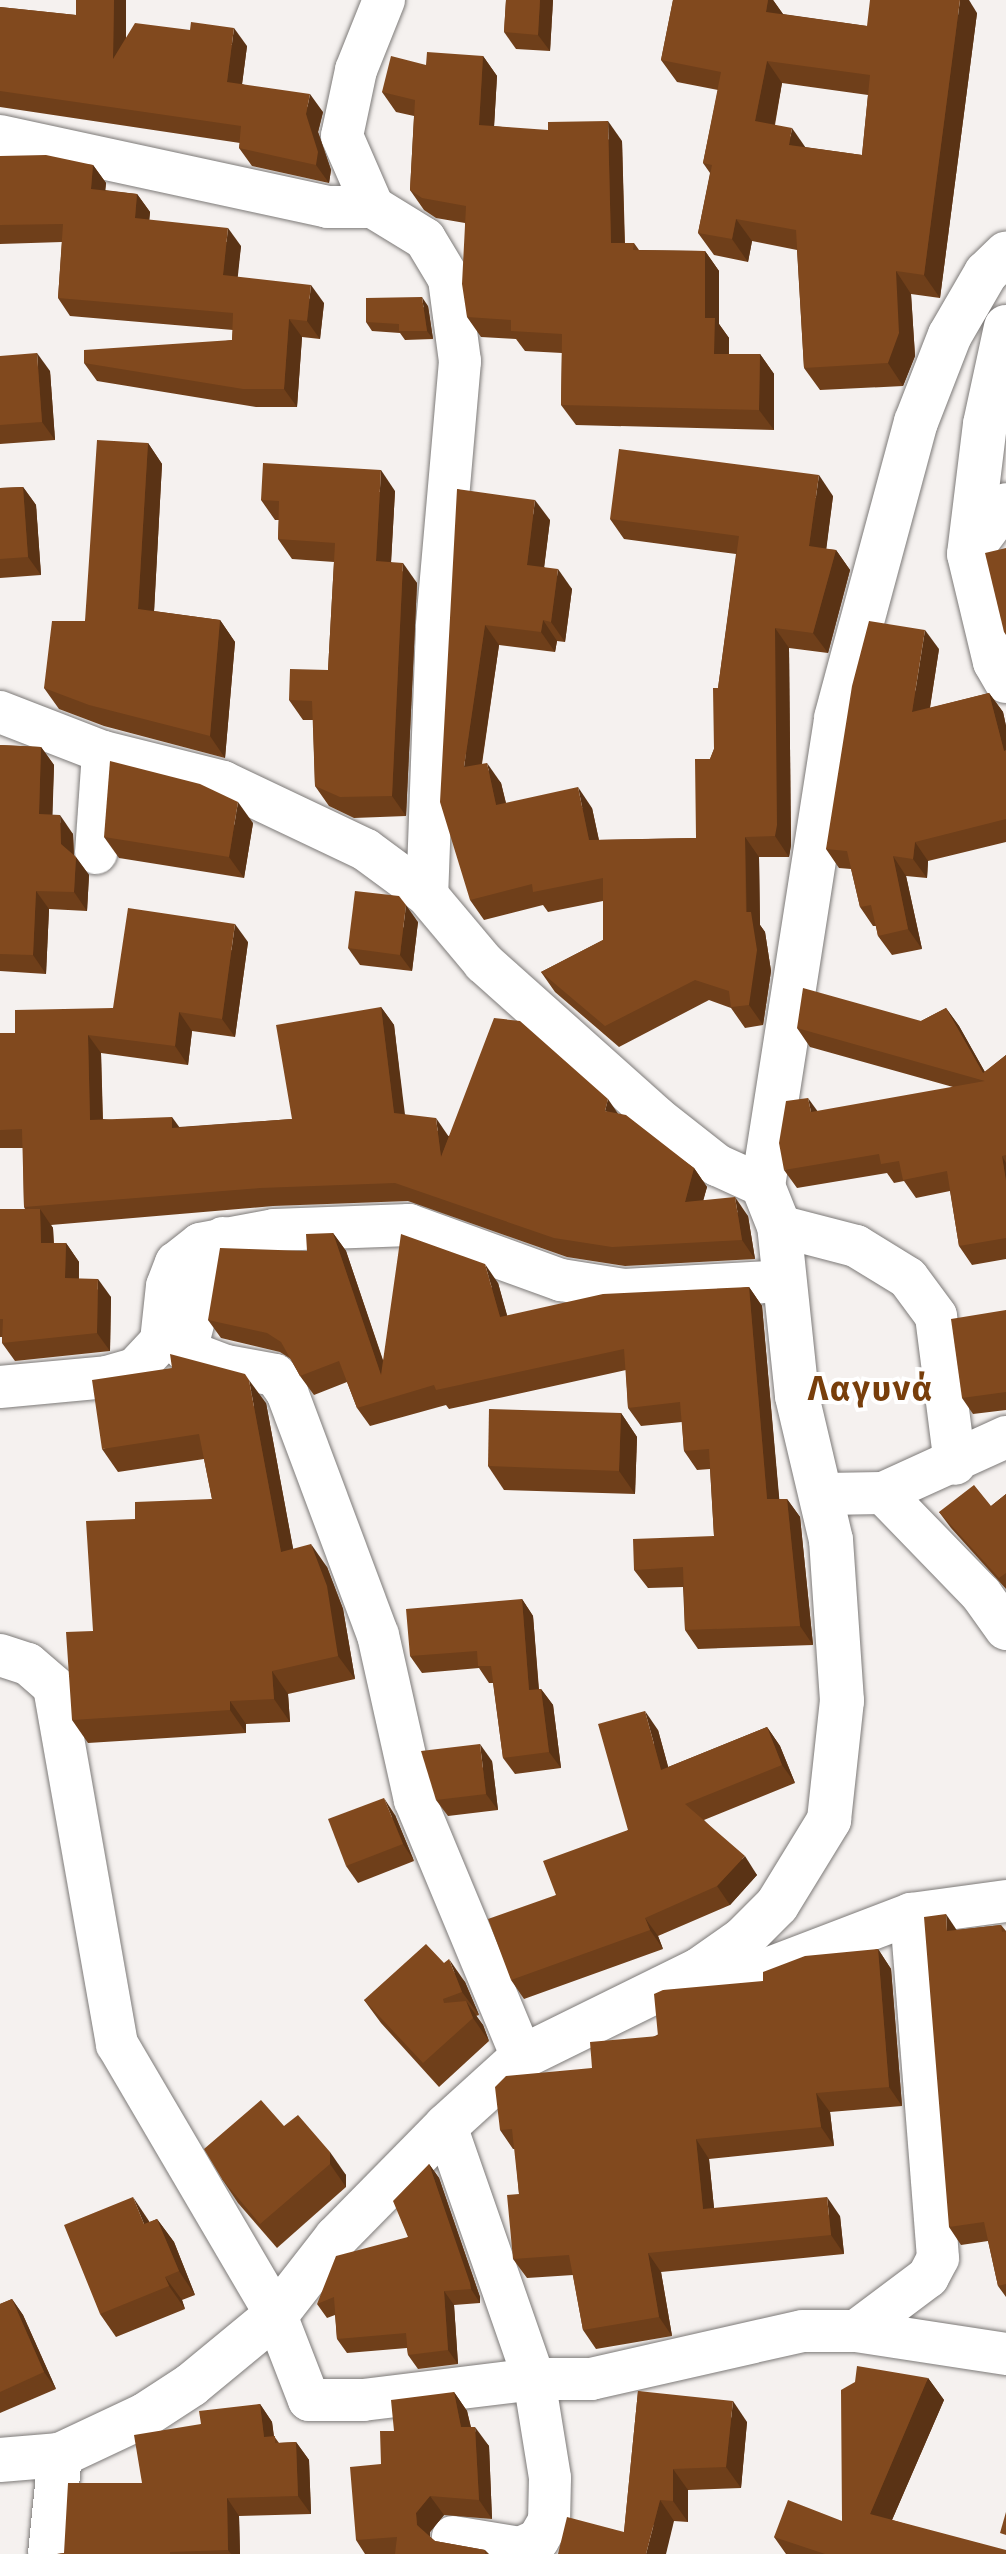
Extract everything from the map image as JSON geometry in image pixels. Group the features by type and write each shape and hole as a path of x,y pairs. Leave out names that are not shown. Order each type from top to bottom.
{"street":[{"path":"373,207 342,136 356,70 384,0"},
{"path":"0,136 328,207 373,207 425,239 449,279 456,311 459,419 437,626 427,895"},
{"path":"0,2460 60,2455 180,2392 276,2315 336,2238 446,2126 522,2057 699,1970 743,1939 777,1905 829,1820 842,1701 824,1494 797,1396 779,1226 763,1186 836,718 916,422 950,335 986,273 1006,254"},
{"path":"1006,327 985,424 969,554 995,662 1006,681"},
{"path":"969,554 1006,504"},
{"path":"0,712 103,752 223,782 276,803 366,850 427,895 484,963 620,1087 717,1165 763,1186"},
{"path":"96,853 103,752"},
{"path":"173,1346 167,1286 176,1263 200,1244 274,1230 409,1225 561,1280 624,1290 784,1281"},
{"path":"779,1226 856,1246 908,1278 936,1316 955,1464"},
{"path":"0,1387 107,1377 135,1369 173,1346"},
{"path":"173,1346 226,1366 275,1375 287,1392 378,1635 415,1800 522,2057"},
{"path":"824,1494 883,1493 955,1464 1006,1437"},
{"path":"883,1493 981,1594 1006,1629"},
{"path":"0,1655 28,1664 54,1687 117,2044 276,2315 309,2400 363,2400 534,2379 591,2379 803,2331 856,2331 1006,2354"},
{"path":"699,1970 759,1972 911,1914 1006,1901"},
{"path":"856,2331 928,2277 938,2258 911,1914"},
{"path":"446,2126 534,2379 550,2478 549,2521 538,2540 520,2548 453,2537"},
{"path":"50,2554 60,2455"}],"building":[{"path":"76,0 114,0 113,59 135,23 190,30 191,22 234,28 227,82 310,94 306,114 318,152 316,165 239,148 241,126 0,91 0,7 76,15"},
{"path":"506,0 540,0 538,35 504,32"},
{"path":"673,0 768,0 766,12 867,26 870,0 960,0 924,275 896,271 899,333 888,363 804,368 796,230 736,219 732,239 698,233 712,165 703,163 721,72 661,60","holes":["767,61 870,75 862,155 789,145 792,128 755,121"]},
{"path":"427,52 483,56 479,125 548,130 548,122 608,121 611,243 634,243 633,250 705,251 705,318 715,318 714,354 760,354 759,410 561,405 562,334 511,331 511,320 467,317 462,284 466,206 422,198 410,190 415,100 382,92 391,56 426,65"},
{"path":"46,155 93,165 91,189 137,194 135,218 228,228 223,275 311,285 307,321 289,319 284,389 243,389 84,363 84,350 232,340 233,313 58,298 63,224 0,225 0,156"},
{"path":"422,297 427,331 399,331 399,324 366,322 366,298"},
{"path":"37,353 42,422 0,425 0,356"},
{"path":"97,440 148,443 138,609 220,620 210,736 89,705 44,688 52,621 85,621"},
{"path":"619,449 819,475 809,546 836,550 813,633 775,628 777,825 775,836 745,837 746,912 751,912 757,950 749,1005 731,1007 729,991 695,980 605,1026 541,972 603,940 603,878 533,892 532,884 470,900 440,802 457,489 535,500 527,565 558,569 551,622 543,620 541,632 485,625 464,767 487,763 496,805 578,787 589,840 696,838 695,759 710,759 714,749 713,688 718,688 739,536 610,519"},
{"path":"263,463 381,470 376,561 403,563 392,796 340,797 315,786 312,701 289,700 290,669 328,670 335,543 278,539 279,501 261,500"},
{"path":"23,487 28,557 0,559 0,488"},
{"path":"1006,548 1006,635 985,553"},
{"path":"869,621 925,630 912,712 989,693 1006,750 1006,819 915,842 913,859 893,856 908,929 878,936 871,905 860,907 847,851 826,849 852,686"},
{"path":"0,745 41,747 39,814 60,815 61,844 76,857 74,892 36,891 33,955 0,954"},
{"path":"110,761 200,784 238,802 229,857 104,837"},
{"path":"355,891 399,896 406,905 400,955 348,948"},
{"path":"128,908 235,924 222,1019 179,1012 175,1046 88,1035 90,1120 172,1117 172,1128 292,1119 276,1025 381,1007 394,1113 436,1118 441,1157 494,1018 520,1021 608,1099 605,1111 626,1115 694,1168 685,1202 735,1197 742,1240 612,1247 554,1238 395,1183 260,1188 24,1207 22,1129 0,1130 0,1033 15,1033 15,1010 113,1008"},
{"path":"803,988 921,1021 946,1008 983,1073 1006,1055 1006,1155 1002,1156 1006,1181 1006,1238 959,1246 947,1171 903,1180 899,1161 881,1164 879,1154 784,1170 779,1143 786,1101 808,1098 811,1112 985,1081 797,1028"},
{"path":"0,1209 40,1209 41,1243 66,1243 65,1278 98,1279 97,1333 2,1343"},
{"path":"333,1233 381,1375 401,1234 485,1264 500,1317 603,1294 749,1287 767,1499 787,1499 800,1626 685,1630 683,1567 634,1570 633,1539 714,1536 709,1449 684,1451 680,1402 628,1408 624,1349 436,1390 434,1385 357,1408 339,1361 300,1376 281,1342 267,1333 208,1320 220,1248 307,1251 306,1234"},
{"path":"1006,1310 1006,1392 962,1398 951,1319"},
{"path":"170,1354 245,1374 249,1380 281,1552 311,1544 327,1586 338,1656 272,1671 274,1699 230,1701 230,1710 72,1720 66,1632 93,1631 86,1521 135,1519 135,1502 212,1499 199,1434 102,1449 92,1380 172,1368"},
{"path":"489,1409 621,1413 619,1471 488,1466"},
{"path":"974,1485 991,1506 1006,1494 1006,1573 999,1578 939,1512"},
{"path":"522,1599 529,1690 541,1689 549,1752 503,1758 491,1666 478,1666 477,1651 410,1656 406,1609"},
{"path":"645,1711 661,1770 767,1727 782,1765 685,1804 745,1856 717,1886 645,1918 650,1930 511,1980 488,1919 556,1895 543,1861 628,1830 598,1724"},
{"path":"480,1744 486,1794 436,1800 421,1751"},
{"path":"384,1798 403,1844 346,1866 328,1819"},
{"path":"946,1914 947,1931 1001,1925 1002,1932 1006,1931 1006,2284 998,2286 984,2222 949,2227 924,1917"},
{"path":"426,1944 444,1963 449,1959 462,1992 443,1999 444,2003 466,2001 473,2018 423,2063 364,2000"},
{"path":"878,1949 889,2087 816,2093 821,2127 696,2139 703,2209 827,2197 831,2235 648,2253 659,2317 583,2330 569,2255 513,2259 507,2195 519,2194 512,2129 500,2130 495,2087 506,2076 592,2068 590,2042 658,2036 654,1994 663,1990 763,1981 763,1972 805,1956"},
{"path":"261,2100 284,2126 298,2115 330,2152 330,2164 260,2224 222,2179 204,2149"},
{"path":"429,2164 471,2289 444,2291 448,2350 408,2355 406,2333 337,2339 334,2297 317,2304 336,2256 408,2237 393,2201"},
{"path":"133,2197 144,2224 157,2219 179,2271 165,2277 169,2286 100,2314 64,2225"},
{"path":"12,2299 44,2372 0,2392 0,2304"},
{"path":"857,2366 928,2378 870,2514 1006,2550 1006,2554 825,2554 774,2537 788,2500 842,2521 841,2390 855,2382"},
{"path":"638,2391 733,2401 726,2467 673,2469 673,2501 660,2500 646,2554 558,2554 567,2517 624,2532"},
{"path":"454,2392 461,2427 475,2427 479,2500 430,2496 416,2513 417,2525 435,2541 485,2550 485,2554 395,2554 397,2537 356,2540 350,2467 381,2464 380,2431 394,2431 391,2400"},
{"path":"260,2404 264,2437 275,2436 275,2443 296,2442 298,2496 227,2498 228,2550 170,2554 57,2554 64,2553 68,2483 142,2483 134,2435 201,2424 199,2411"},
{"path":"1006,2512 1006,2535 1000,2533"}],"district":[{"name":"Λαγυνά","path":"871,1389"}]}
